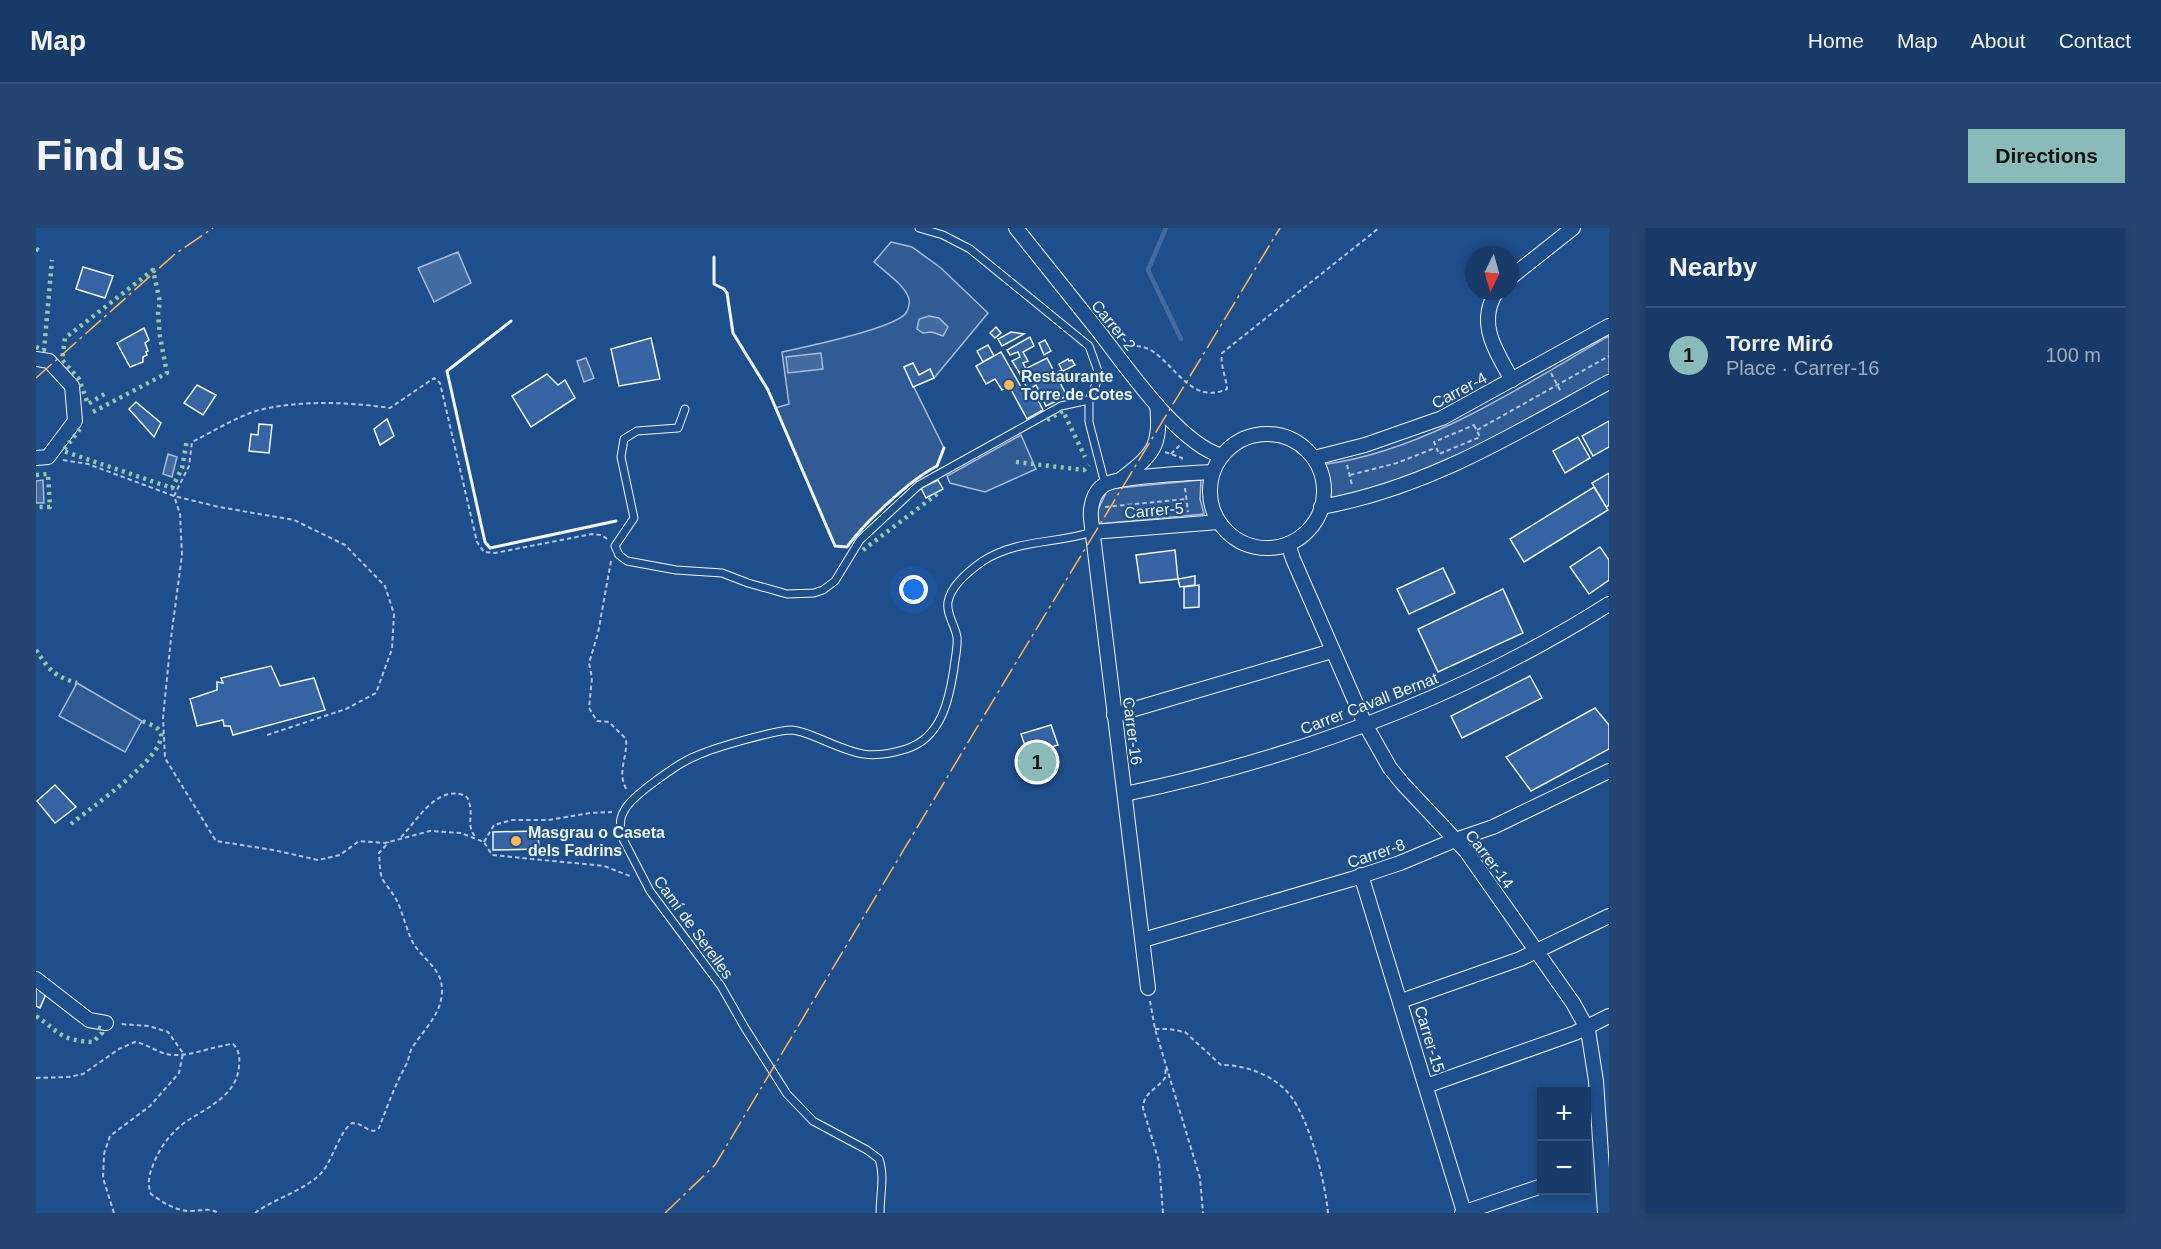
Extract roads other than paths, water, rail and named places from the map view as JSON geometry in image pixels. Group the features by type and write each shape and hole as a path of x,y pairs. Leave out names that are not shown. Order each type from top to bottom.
{"street":[{"name":"Carrer-2","path":"1016,228 1157,405 1188,436 1214,454 1222,456"},
{"path":"1519,271 1573,228"},
{"path":"1493,300 1488,310 1490,339 1512,380"},
{"name":"Carrer-4","path":"1314,458 1343,452 1419,427 1451,413 1609,327"},
{"path":"36,358 49,362 72,386 75,421 42,458"},
{"path":"1321,507 1356,500 1408,483 1473,457 1609,382"},
{"path":"1112,482 1148,457 1156,442 1159,423 1157,405"},
{"path":"1268,434 1286,437 1301,445 1314,458 1324,482 1324,493 1316,521 1304,534 1288,544 1269,548 1250,545 1233,536 1219,522 1212,506 1210,489 1213,472 1222,456 1234,444 1251,436 1268,434"},
{"name":"Carrer-5","path":"1112,482 1213,472"},
{"name":"Carrer-16","path":"1112,482 1094,497 1091,509 1092,532 1149,987"},
{"name":"Carrer-5","path":"1092,532 1219,522"},
{"name":"Carrer-14","path":"1288,544 1365,724 1390,768 1466,851 1573,1003 1587,1028 1605,1161 1605,1213"},
{"name":"Carrer Cavall Bernat","path":"1125,794 1223,770 1365,724 1474,680 1531,651 1609,603"},
{"path":"1114,716 1332,651"},
{"name":"Carrer-8","path":"1143,940 1430,852 1455,840 1493,827 1609,771"},
{"name":"Carrer-15","path":"1361,875 1401,1001 1463,1213"},
{"path":"1401,1001 1537,952 1609,916"},
{"path":"36,979 89,1020 106,1023"},
{"path":"1426,1086 1587,1028 1609,1016"},
{"path":"1591,1167 1605,1161"},
{"path":"1463,1213 1537,1188"}],"lane":[{"path":"919,228 970,249 1086,342 1098,371 1096,384 1089,399 1090,429 1112,482"},
{"path":"685,409 678,428 637,431 624,439 621,457 634,518 615,546 619,555 627,561 676,570 722,573 756,586 788,594 814,593 836,581 860,540 919,484 1061,406 1089,399"},
{"name":"Camí de Serelles","path":"880,1213 879,1195 882,1176 879,1159 867,1150 813,1121 787,1094 721,986 645,882 622,837 620,829 623,811 633,800 696,755 784,731 803,732 866,756 905,749 922,741 939,722 952,683 957,636 948,604 954,588 983,561 1010,548 1032,542 1080,537 1092,532"}],"waterway":[{"path":"1166,228 1148,270 1181,339"}],"place":[{"name":"Restaurante Torre de Cotes","path":"1009,385"},
{"name":"Torre Miró","path":"1037,762"},
{"name":"Masgrau o Caseta dels Fadrins","path":"516,841"}]}
